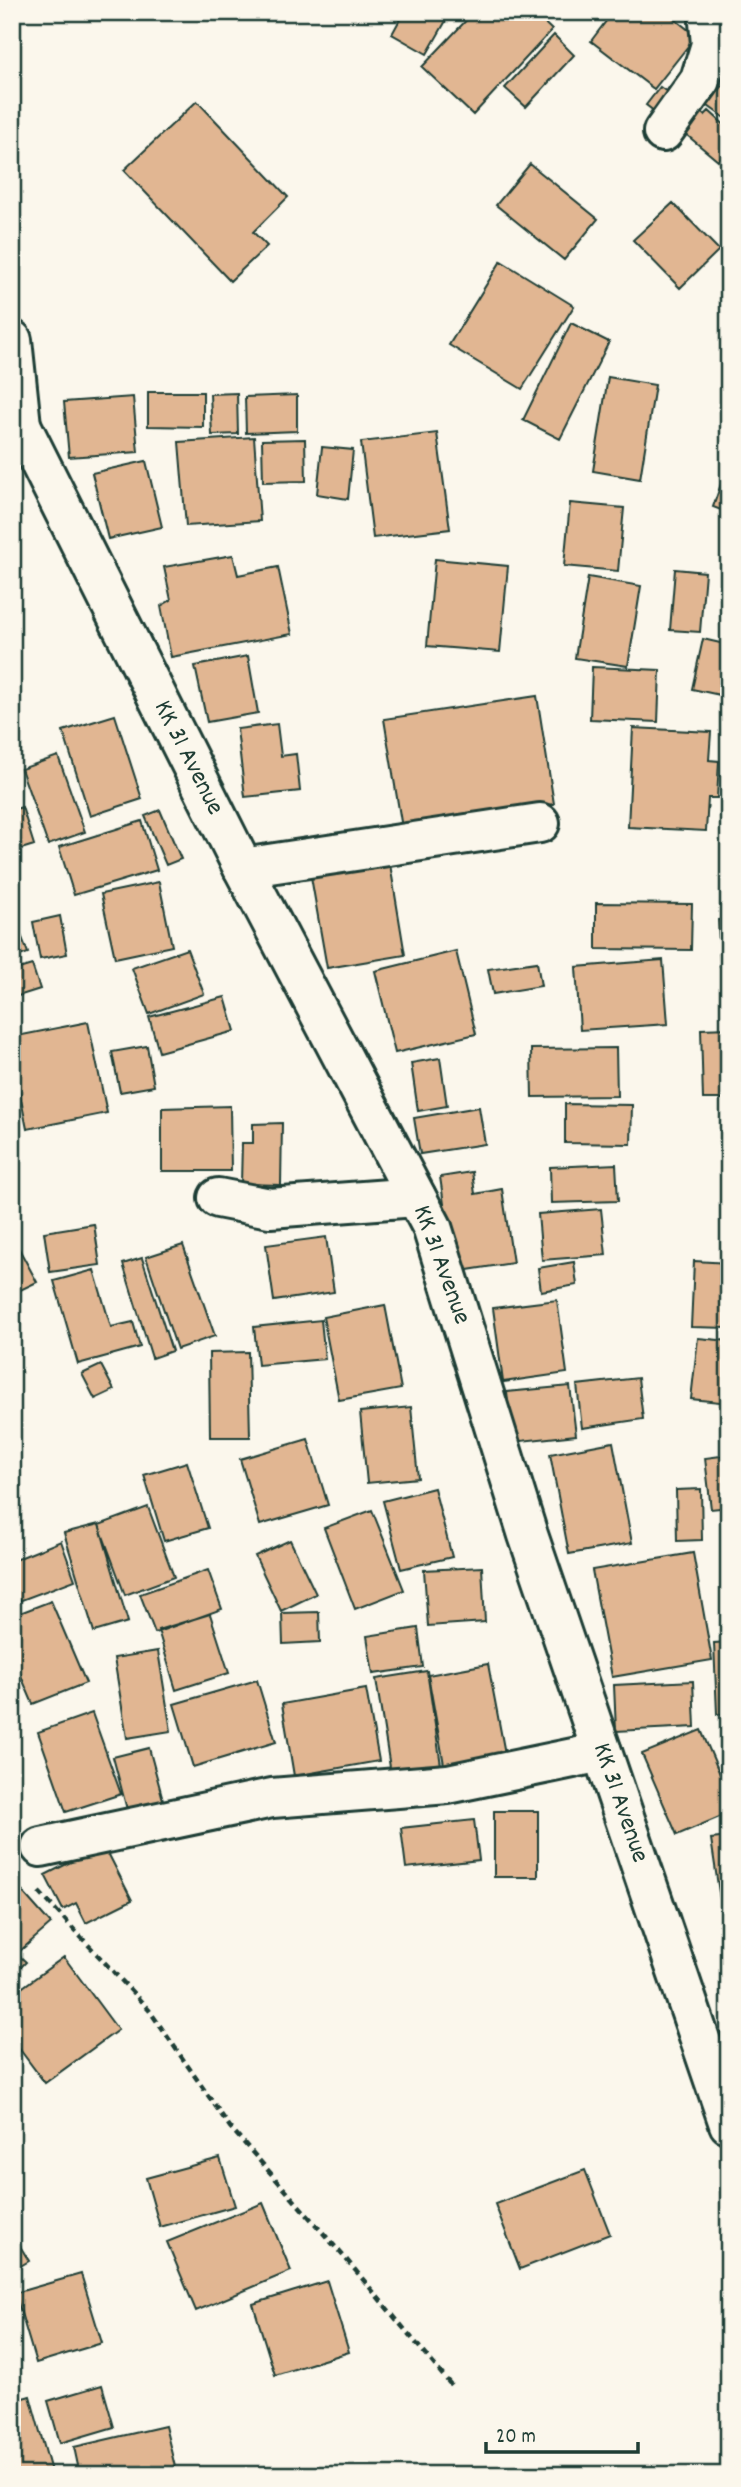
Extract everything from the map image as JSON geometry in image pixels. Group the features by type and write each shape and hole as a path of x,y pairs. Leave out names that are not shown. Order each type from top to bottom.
{"street":[{"path":"663,132 699,80 710,44 711,22"},
{"path":"12,340 17,425"},
{"name":"KK 31 Avenue","path":"17,425 243,868 432,1227 528,1535 729,2124"},
{"path":"243,868 540,823"},
{"path":"218,1198 270,1208 416,1197"},
{"path":"41,1847 272,1798 448,1784 602,1752"}],"path":[{"path":"37,1889 149,2010 230,2127 346,2259 451,2385"}],"building":[{"path":"404,12 451,12 427,54 392,34"},
{"path":"474,12 533,12 552,30 473,115 422,67"},
{"path":"613,12 666,12 696,36 654,89 591,41"},
{"path":"554,35 574,55 526,107 505,88"},
{"path":"729,77 729,121 708,106"},
{"path":"660,87 678,100 663,118 646,105"},
{"path":"197,101 288,197 253,232 267,246 230,281 124,170"},
{"path":"694,105 705,115 709,111 729,129 729,148 718,161 676,126"},
{"path":"729,153 729,169 721,162"},
{"path":"530,164 598,219 564,260 496,205"},
{"path":"673,203 719,250 680,288 633,240"},
{"path":"501,261 574,306 522,389 449,345"},
{"path":"571,323 609,342 560,439 523,420"},
{"path":"608,377 655,385 640,479 593,471"},
{"path":"148,392 203,392 203,427 148,426"},
{"path":"237,393 238,434 212,435 210,394"},
{"path":"297,395 297,431 246,433 245,397"},
{"path":"133,397 138,452 69,457 64,402"},
{"path":"437,433 450,529 373,538 361,442"},
{"path":"254,437 260,521 186,526 179,442"},
{"path":"305,439 306,481 263,482 262,440"},
{"path":"322,447 353,450 348,499 317,494"},
{"path":"146,461 162,527 108,539 92,473"},
{"path":"729,461 729,513 713,507"},
{"path":"570,503 624,508 618,571 564,566"},
{"path":"729,548 729,567 723,566"},
{"path":"233,555 238,575 278,567 292,634 171,657 161,606 171,600 164,567"},
{"path":"435,559 508,566 500,652 427,646"},
{"path":"675,569 705,572 700,632 670,630"},
{"path":"588,577 641,586 628,666 575,658"},
{"path":"703,639 729,645 729,697 692,689"},
{"path":"248,656 258,713 207,722 195,666"},
{"path":"592,667 660,670 658,722 590,719"},
{"path":"537,696 554,804 402,828 384,719"},
{"path":"115,715 142,799 90,816 63,731"},
{"path":"277,724 281,756 296,754 300,791 245,797 237,729"},
{"path":"633,728 711,732 709,760 719,761 717,798 708,798 706,831 628,827"},
{"path":"58,756 85,832 48,845 21,769"},
{"path":"22,807 34,845 12,852 12,810"},
{"path":"160,810 181,859 166,865 145,816"},
{"path":"142,821 157,870 74,895 59,847"},
{"path":"389,858 405,955 327,968 310,871"},
{"path":"159,882 172,946 115,958 101,894"},
{"path":"596,903 692,904 691,950 596,949"},
{"path":"12,912 28,953 12,959"},
{"path":"60,916 67,954 40,959 33,922"},
{"path":"729,919 729,966 720,966 718,920"},
{"path":"187,949 204,994 149,1014 132,968"},
{"path":"456,951 476,1034 395,1053 375,971"},
{"path":"663,960 668,1024 580,1030 576,967"},
{"path":"537,962 541,986 493,994 488,969"},
{"path":"32,965 40,989 12,998 12,971"},
{"path":"225,997 235,1031 159,1052 149,1017"},
{"path":"88,1022 107,1113 27,1129 12,1055 12,1037"},
{"path":"729,1028 729,1099 703,1099 701,1029"},
{"path":"147,1046 154,1086 120,1092 112,1052"},
{"path":"616,1048 617,1096 532,1097 531,1049"},
{"path":"440,1058 447,1106 418,1111 411,1063"},
{"path":"565,1104 632,1105 631,1144 565,1143"},
{"path":"230,1106 231,1171 162,1171 162,1108"},
{"path":"479,1107 485,1144 420,1154 414,1118"},
{"path":"282,1123 281,1185 241,1184 242,1143 253,1143 253,1124"},
{"path":"616,1164 618,1201 551,1203 550,1167"},
{"path":"472,1172 475,1194 502,1189 513,1263 454,1272 440,1177"},
{"path":"601,1209 606,1255 542,1260 538,1214"},
{"path":"94,1224 100,1265 50,1272 44,1232"},
{"path":"12,1236 37,1282 12,1294"},
{"path":"326,1237 334,1292 274,1301 266,1245"},
{"path":"183,1245 215,1336 177,1349 146,1257"},
{"path":"142,1258 172,1351 152,1358 123,1264"},
{"path":"694,1261 729,1263 729,1328 691,1327"},
{"path":"574,1262 577,1285 541,1291 538,1268"},
{"path":"94,1270 111,1327 133,1322 140,1347 78,1364 54,1281"},
{"path":"557,1300 567,1373 503,1382 493,1308"},
{"path":"385,1305 401,1389 339,1400 323,1317"},
{"path":"321,1320 325,1359 258,1365 254,1327"},
{"path":"698,1338 729,1341 729,1403 691,1399"},
{"path":"248,1352 250,1437 210,1437 209,1353"},
{"path":"101,1365 114,1390 95,1399 82,1374"},
{"path":"638,1378 643,1419 582,1428 577,1385"},
{"path":"570,1386 576,1435 512,1442 507,1392"},
{"path":"411,1407 418,1478 367,1483 360,1412"},
{"path":"308,1439 328,1505 260,1525 240,1459"},
{"path":"613,1442 632,1543 569,1554 550,1454"},
{"path":"729,1455 729,1507 711,1509 705,1458"},
{"path":"187,1462 208,1528 164,1541 144,1475"},
{"path":"434,1488 452,1557 401,1569 383,1501"},
{"path":"701,1489 702,1540 677,1541 676,1490"},
{"path":"148,1507 174,1577 125,1595 99,1525"},
{"path":"372,1510 404,1590 355,1609 324,1528"},
{"path":"99,1524 128,1622 94,1632 64,1533"},
{"path":"290,1540 316,1594 281,1611 255,1556"},
{"path":"61,1541 75,1580 19,1601 12,1583 12,1561"},
{"path":"693,1553 712,1660 612,1677 592,1570"},
{"path":"482,1567 485,1622 428,1626 424,1570"},
{"path":"208,1570 222,1609 155,1633 140,1594"},
{"path":"51,1601 86,1683 33,1704 12,1655 12,1616"},
{"path":"319,1612 320,1642 283,1644 282,1613"},
{"path":"210,1614 229,1673 176,1690 158,1630"},
{"path":"418,1628 423,1667 373,1674 367,1636"},
{"path":"729,1642 729,1714 717,1714 714,1643"},
{"path":"158,1651 171,1731 127,1738 114,1658"},
{"path":"488,1664 506,1759 445,1770 428,1675"},
{"path":"427,1671 442,1772 392,1780 376,1679"},
{"path":"257,1680 276,1742 193,1767 174,1704"},
{"path":"693,1681 695,1727 616,1731 614,1685"},
{"path":"366,1689 379,1761 294,1776 282,1704"},
{"path":"92,1713 121,1794 66,1812 38,1732"},
{"path":"701,1730 729,1795 729,1813 677,1835 642,1754"},
{"path":"149,1748 165,1807 129,1817 113,1757"},
{"path":"494,1811 538,1811 538,1877 494,1877"},
{"path":"474,1820 479,1860 406,1868 401,1828"},
{"path":"729,1837 729,1925 724,1926 711,1839"},
{"path":"104,1845 132,1900 86,1923 76,1903 63,1910 45,1875"},
{"path":"12,1880 51,1924 20,1951 12,1943"},
{"path":"12,1949 26,1962 12,1976"},
{"path":"64,1957 118,2030 45,2083 12,2039 12,1995"},
{"path":"220,2158 235,2206 160,2227 146,2178"},
{"path":"585,2170 610,2234 520,2269 495,2204"},
{"path":"263,2203 291,2271 196,2311 167,2242"},
{"path":"12,2233 29,2261 12,2271"},
{"path":"81,2274 102,2343 36,2363 15,2293"},
{"path":"327,2281 349,2352 275,2375 253,2304"},
{"path":"102,2385 114,2427 60,2443 48,2401"},
{"path":"30,2396 52,2475 12,2475 12,2401"},
{"path":"165,2426 177,2475 80,2475 74,2447"}]}
